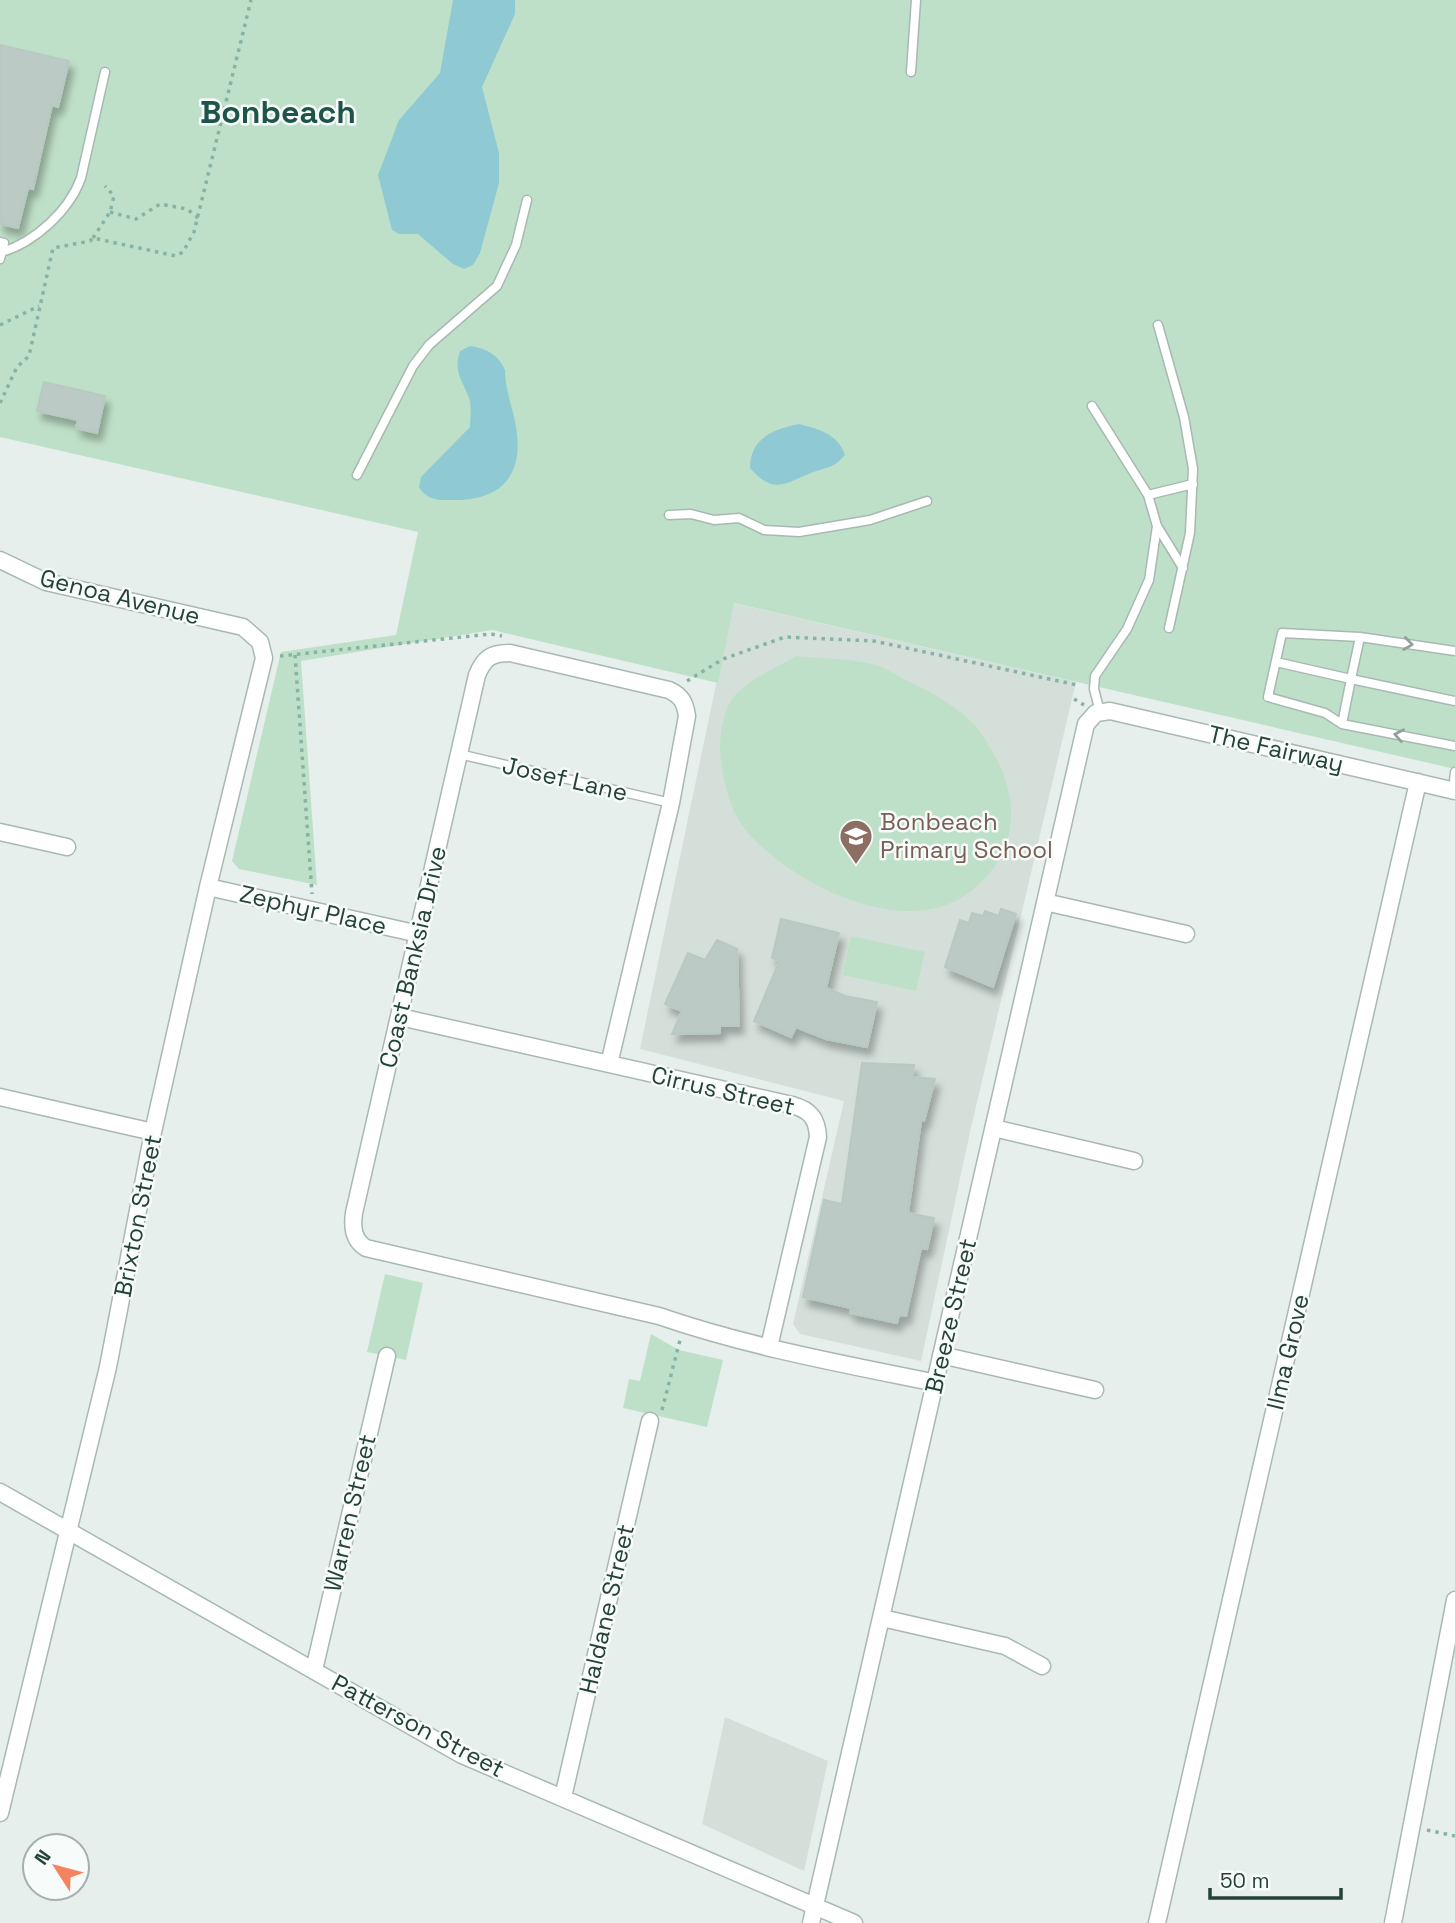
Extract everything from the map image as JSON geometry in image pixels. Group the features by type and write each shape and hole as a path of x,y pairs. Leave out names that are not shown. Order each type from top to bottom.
{"street":[{"name":"Genoa Avenue","path":"0,560 46,582 243,627 260,642 264,658"},
{"name":"Coast Banksia Drive","path":"608,1065 671,803 687,716 686,705 677,693 669,690 510,653 487,657 477,675 354,1213 354,1234 361,1245 659,1316 685,1326 769,1347 936,1383"},
{"name":"Brixton Street","path":"0,1813 66,1529 108,1367 153,1132 208,887 264,658"},
{"name":"The Fairway","path":"1098,712 1110,711 1454,790"},
{"name":"Breeze Street","path":"811,1923 1086,724 1098,712"},
{"name":"Ilma Grove","path":"1157,1923 1418,782"},
{"path":"0,832 67,847"},
{"name":"Zephyr Place","path":"208,887 418,933"},
{"path":"1045,902 1186,934"},
{"name":"Cirrus Street","path":"400,1017 804,1108 812,1115 817,1124 818,1137 769,1347"},
{"path":"0,1097 153,1132"},
{"path":"994,1128 1134,1161"},
{"path":"942,1355 1095,1390"},
{"name":"Warren Street","path":"314,1670 387,1356"},
{"name":"Haldane Street","path":"563,1797 650,1421"},
{"name":"Patterson Street","path":"0,1492 462,1755 854,1923"},
{"path":"1393,1923 1455,1600"},
{"path":"882,1618 1005,1646 1042,1667"}],"lane":[{"path":"911,72 916,0"},
{"path":"1,255 38,233 63,209 76,190 105,72"},
{"path":"357,475 413,366 429,345 497,286 516,245 527,200"},
{"path":"0,242 4,243 1,255"},
{"path":"1158,325 1190,444 1193,484 1183,568 1169,628"},
{"path":"1092,406 1148,495 1157,526 1183,568"},
{"path":"1148,495 1193,484"},
{"path":"669,515 691,514 714,520 739,518 764,530 791,532 870,520 927,501"},
{"path":"1098,712 1095,676 1128,629 1149,580 1157,526"},
{"path":"1455,651 1360,637 1282,633 1268,697 1325,713 1342,724 1455,746"},
{"path":"1342,724 1360,637"},
{"path":"1276,662 1455,701"},
{"name":"Josef Lane","path":"459,754 671,803"},
{"path":"1454,790 1455,772"}],"path":[{"path":"93,238 176,256 185,249 198,218 251,0"},
{"path":"0,403 17,367 29,356 53,248 90,241 93,238 110,212 114,193 106,186"},
{"path":"110,212 137,218 160,204 187,209 198,218"},
{"path":"0,325 40,305"},
{"path":"264,658 491,634 504,637"},
{"path":"676,678 688,681 723,659 785,637 874,641 1077,685"},
{"path":"295,655 310,888 318,911"},
{"path":"650,1421 662,1412 677,1347 685,1326"},
{"path":"1411,1826 1455,1836"}],"shaded area":[{"name":"Bonbeach Primary School","path":"733,603 1076,682 970,1132 921,1361 800,1334 793,1324 844,1101 640,1049"},
{"path":"725,1717 828,1761 804,1871 702,1824"}],"green space":[{"path":"0,0 1455,0 1455,769 734,603 718,683 492,630 301,661 317,885 239,869 232,861 281,652 396,635 418,532 0,437"},
{"path":"796,656 856,661 879,666 943,700 967,717 978,729 1000,765 1011,804 1011,823 999,859 987,876 971,891 945,905 916,911 885,909 854,901 795,872 769,853 742,826 728,795 721,762 723,720 729,704 744,687"},
{"path":"851,936 925,952 916,991 843,975"},
{"path":"385,1274 423,1283 406,1360 367,1352"},
{"path":"651,1334 679,1350 723,1360 707,1427 623,1408 629,1379 640,1381"}],"water":[{"path":"453,0 515,0 515,14 482,87 499,153 499,183 480,253 473,265 464,269 453,264 418,234 399,234 392,230 378,175 399,120 440,73"},
{"path":"470,346 491,353 505,370 517,434 516,463 504,484 484,496 457,500 435,499 426,495 419,487 421,477 470,427 470,401 457,365 460,351"},
{"path":"799,424 833,437 845,455 833,465 786,483 779,485 766,482 750,468 754,450 772,432"}],"building":[{"path":"0,45 69,61 58,107 52,105 33,189 28,188 18,228 0,224"},
{"path":"44,382 105,396 97,433 76,428 78,420 37,411"},
{"path":"1001,909 1016,914 993,987 945,967 960,920 969,923 972,913 983,916 985,911 999,916"},
{"path":"781,919 839,933 826,988 845,996 877,1002 867,1047 826,1039 796,1027 791,1037 754,1021 780,960 772,958"},
{"path":"717,940 737,949 739,1026 720,1026 720,1033 672,1034 682,1011 665,1004 688,953 705,960"},
{"path":"862,1063 914,1065 912,1077 935,1079 924,1121 921,1121 908,1213 934,1218 927,1249 921,1248 906,1316 899,1315 897,1323 850,1313 851,1308 803,1297 824,1200 842,1204"}],"place":[{"name":"Bonbeach Primary School","path":"856,866"}],"district":[{"name":"Bonbeach","path":"278,112"}]}
